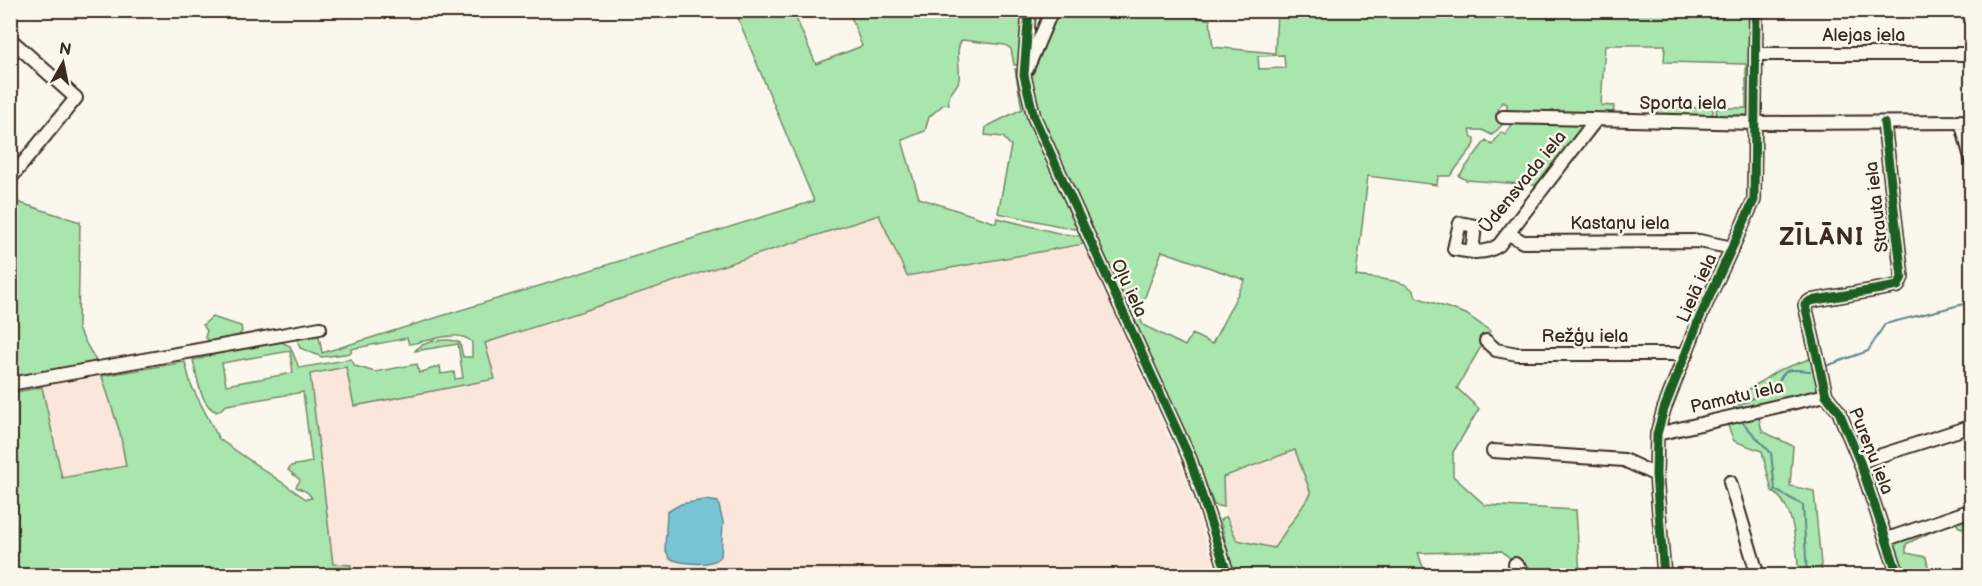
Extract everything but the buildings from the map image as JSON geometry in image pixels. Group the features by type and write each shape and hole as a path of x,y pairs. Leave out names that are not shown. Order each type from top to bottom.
{"street":[{"name":"Oļu iela","path":"1029,10 1024,75 1034,117 1047,150 1190,459 1228,576"},
{"path":"1024,75 1052,10"},
{"name":"Lielā iela","path":"1665,576 1656,475 1657,434 1664,409 1700,317 1752,208 1756,171 1756,10"},
{"path":"10,39 76,99 10,179"},
{"name":"Alejas iela","path":"1757,54 1971,54"},
{"name":"Sporta iela","path":"1503,117 1595,121 1714,120 1756,123 1966,122"},
{"name":"Ūdensvada iela","path":"1472,252 1491,250 1509,234 1595,121"},
{"path":"1966,122 1971,162"},
{"name":"Strauta iela","path":"1805,305 1810,301 1898,286 1902,277 1884,123"},
{"name":"Kastaņu iela","path":"1509,234 1523,242 1699,241 1732,248"},
{"name":"Pureņu iela","path":"1805,305 1826,395 1839,412 1860,462 1898,575"},
{"path":"10,384 320,328"},
{"name":"Režģu iela","path":"1486,341 1496,350 1517,354 1687,354"},
{"name":"Pamatu iela","path":"1657,434 1826,395"},
{"path":"1860,462 1971,426"},
{"path":"1493,451 1624,459 1656,475"},
{"path":"1730,482 1758,576"},
{"path":"1887,539 1971,510"},
{"path":"1515,564 1527,576"}],"shaded area":[{"path":"880,214 907,276 1083,244 1183,469 1217,575 355,575 351,565 333,564 310,374 346,367 354,406 494,379 485,343"},
{"path":"102,376 120,433 126,466 62,478 42,387"},
{"path":"1295,449 1311,494 1274,548 1237,540 1224,507 1222,477"}],"green space":[{"path":"735,11 793,11 816,64 862,46 849,11 1023,11 1020,65 1014,65 1011,49 1005,45 962,40 958,53 959,79 949,97 949,105 944,104 929,117 925,131 902,140 919,198 996,223 997,218 1062,234 1081,236 1083,244 907,276 879,215 485,343 495,379 354,406 346,367 310,374 333,564 351,565 349,575 11,576 11,393 42,387 62,478 126,466 120,433 102,376 185,362 191,385 219,439 306,499 312,498 307,492 296,487 300,480 288,470 291,466 312,462 303,392 227,405 217,412 211,409 203,397 193,360 204,358 206,353 275,339 290,346 299,368 351,359 355,366 375,372 417,364 419,373 440,366 441,374 454,372 455,379 463,378 458,344 415,351 429,342 450,340 460,343 463,357 472,357 472,342 458,336 409,344 407,338 351,349 351,353 322,357 300,348 297,339 319,336 322,353 814,201","holes":["290,351 293,373 226,385 222,363"]},
{"path":"1055,11 1181,11 1181,13 1210,20 1213,47 1275,53 1277,11 1753,11 1749,115 1722,116 1716,113 1717,108 1746,108 1746,64 1664,62 1665,45 1605,45 1601,105 1614,106 1613,115 1507,112 1507,104 1502,102 1498,110 1502,125 1492,135 1482,130 1470,130 1472,137 1475,138 1475,144 1450,176 1438,176 1437,185 1368,176 1356,276 1382,279 1408,286 1416,297 1466,314 1490,331 1457,388 1479,409 1453,452 1453,476 1485,505 1576,510 1580,575 1528,575 1502,551 1418,553 1426,575 1234,575 1220,520 1226,516 1237,540 1274,548 1311,494 1295,450 1223,477 1224,507 1214,505 1193,451 1133,321 1140,317 1143,325 1185,346 1192,334 1212,344 1245,280 1162,251 1139,313 1132,317 1039,116 1031,84 1031,69","holes":["1284,55 1285,68 1259,69 1258,56"]},
{"path":"1015,69 1020,70 1028,117 1077,227 1074,229 998,213 1011,146 1003,137 985,135 986,127 1022,109"},
{"path":"1657,107 1713,108 1713,113 1709,117 1657,118"},
{"path":"1513,124 1586,125 1536,185 1466,180 1459,176 1486,140 1492,145 1501,132 1505,135"},
{"path":"11,200 80,222 78,329 97,363 11,379"},
{"path":"212,317 241,326 242,331 238,337 212,343 205,337 207,331 203,325"},
{"path":"1812,358 1819,387 1814,393 1734,412 1733,400 1777,371"},
{"path":"1758,414 1762,431 1793,446 1790,486 1814,491 1822,575 1799,575 1790,517 1780,498 1772,491 1762,451 1734,441 1726,421"},
{"path":"1971,514 1971,530 1959,527 1954,521 1906,544 1906,553 1926,557 1928,566 1925,575 1901,575 1893,544 1895,541"}],"water":[{"path":"705,500 718,502 723,522 721,556 717,560 704,563 670,559 665,549 667,512 681,504"}],"waterway":[{"path":"1826,366 1868,351 1885,324 1972,302"},
{"path":"1739,405 1777,386 1789,370 1810,371"},
{"path":"1743,423 1771,453 1775,490 1803,505 1807,576"}],"cycle path":[{"path":"1029,10 1024,75 1034,117 1190,459 1228,576"},
{"path":"1664,576 1656,475 1657,434 1664,409 1700,317 1754,200 1756,10"},
{"path":"1884,123 1902,277 1898,286 1810,301 1805,305 1826,395 1839,412 1860,462 1898,575"}],"district":[{"name":"ZĪLĀNI","path":"1822,237"}]}
